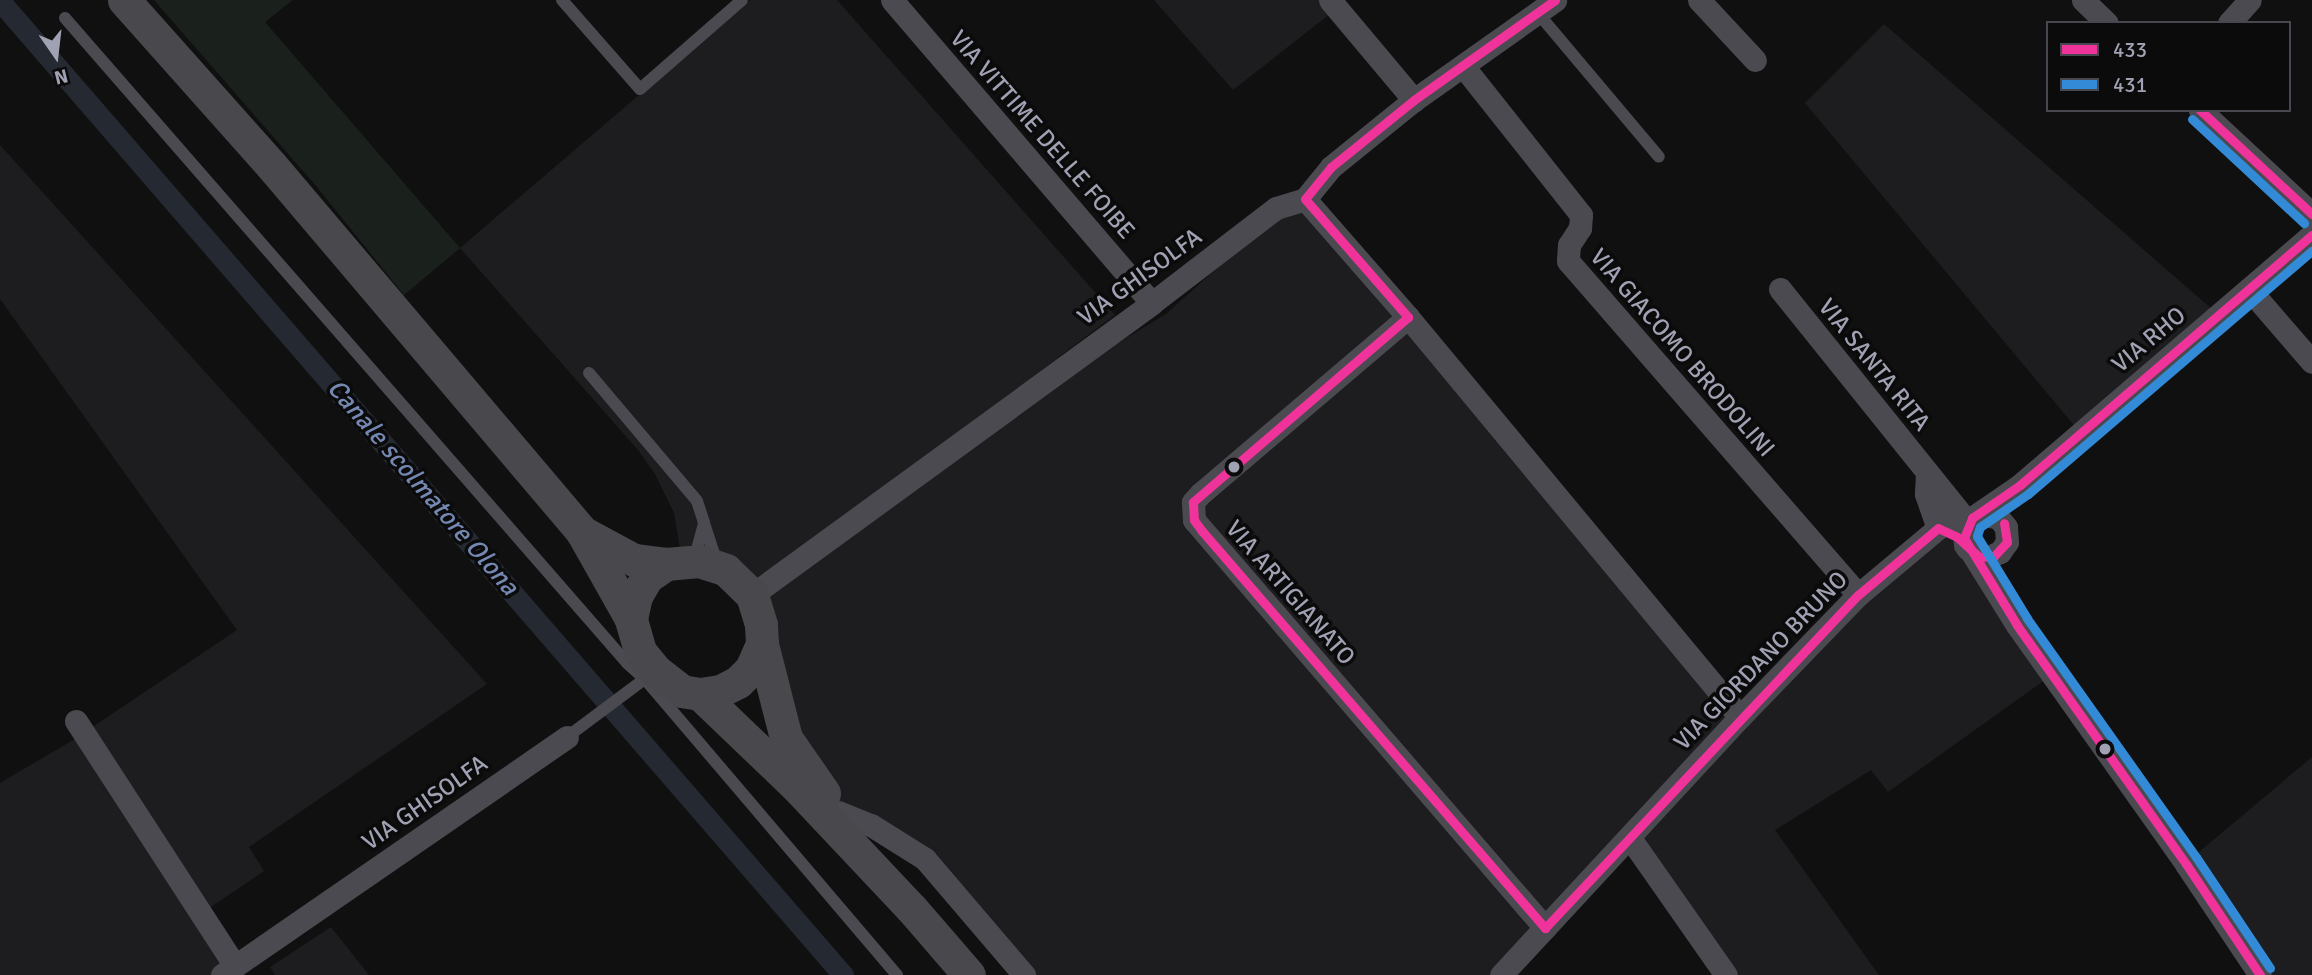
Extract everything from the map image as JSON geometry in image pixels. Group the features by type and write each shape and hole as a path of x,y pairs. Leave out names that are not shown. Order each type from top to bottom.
{"main road":[{"path":"124,0 271,165 582,532 631,619 645,680 700,694 720,691 738,682 751,669 762,644"},
{"path":"582,532 634,560 726,570 752,595 786,738 912,909"},
{"path":"631,619 636,596 647,577 692,565"},
{"path":"700,694 796,786 912,909 969,975"}],"street":[{"name":"VIA VITTIME DELLE FOIBE","path":"892,0 1152,303"},
{"path":"1330,0 1414,100"},
{"path":"1699,0 1755,60"},
{"path":"2083,0 2105,21"},
{"path":"2231,21 2250,0"},
{"path":"1546,6 1414,100 1331,167 1305,199 1408,317 1740,717"},
{"name":"VIA GIACOMO BRODOLINI","path":"1463,66 1580,215 1580,228 1569,245 1568,261 1858,595"},
{"path":"2202,112 2312,214"},
{"name":"VIA GHISOLFA","path":"752,595 1152,303 1276,208 1305,199"},
{"name":"VIA RHO","path":"1972,516 2020,485 2312,235"},
{"name":"VIA SANTA RITA","path":"1780,289 1927,473 1972,516"},
{"path":"2249,289 2312,362"},
{"name":"VIA ARTIGIANATO","path":"1408,317 1200,494 1193,502 1192,510 1202,531 1545,928"},
{"path":"1927,473 1926,494 1938,528 1950,532 1969,549 1986,558 1996,555 2007,542 2004,523 1991,514 1972,516 1964,531 1969,549 2005,607 2186,863 2260,975"},
{"name":"VIA RHO","path":"2004,523 2006,511 2020,485"},
{"name":"VIA GIORDANO BRUNO","path":"1500,975 1740,717 1858,595 1938,528 1954,518 1972,516"},
{"path":"1996,555 1997,578 2005,607"},
{"path":"76,721 229,971"},
{"name":"VIA GHISOLFA","path":"229,971 567,737"},
{"path":"838,812 871,825 925,859 1024,975"},
{"path":"1630,838 1726,975"}],"lane":[{"path":"562,0 640,89 742,0"},
{"path":"1546,6 1659,157"},
{"path":"65,18 627,663 645,680 897,975"},
{"path":"589,373 697,501 704,523 701,543 692,565"},
{"path":"692,565 704,523"},
{"name":"VIA GHISOLFA","path":"567,737 645,680"}],"shaded area":[{"path":"154,0 293,0 265,22 460,248 404,295 317,187"},
{"path":"750,0 837,0 1115,315 803,548 754,581 680,549 674,513 655,474 638,450 460,248"},
{"path":"1154,0 1326,0 1335,10 1233,90"},
{"path":"1884,24 2220,316 2083,436 1805,103"},
{"path":"0,145 487,684 249,847 264,871 208,909 238,954 218,975 0,975 0,783 73,740 237,630 0,299"},
{"path":"1305,199 1748,712 1858,595 1950,532 1957,537 2052,675 1888,792 1871,770 1775,830 1879,975 1726,975 1630,839 1501,975 1024,975 925,859 854,816 810,776 752,595 1062,377 1166,314 1273,218"},
{"path":"2312,757 2312,975 2263,975 2187,862"},
{"path":"331,927 369,975 275,975 270,967"}],"waterway":[{"name":"Canale scolmatore Olona","path":"0,1 843,975"}],"transit line":[{"name":"433","path":"1555,0 1414,100 1331,167 1305,199 1408,317 1193,502 1194,520 1202,531 1545,928 1858,595 1938,528 1957,537 1979,557 1994,556 2007,542 2004,523"},
{"name":"433","path":"2202,112 2312,214"},
{"name":"431","path":"2192,119 2304,223"},
{"name":"433","path":"2260,975 2186,864 2017,625 1964,538 1972,518 2020,485 2312,235"},
{"name":"431","path":"2270,968 2196,857 2027,618 1977,536 1980,527 2028,494 2312,251"}]}
